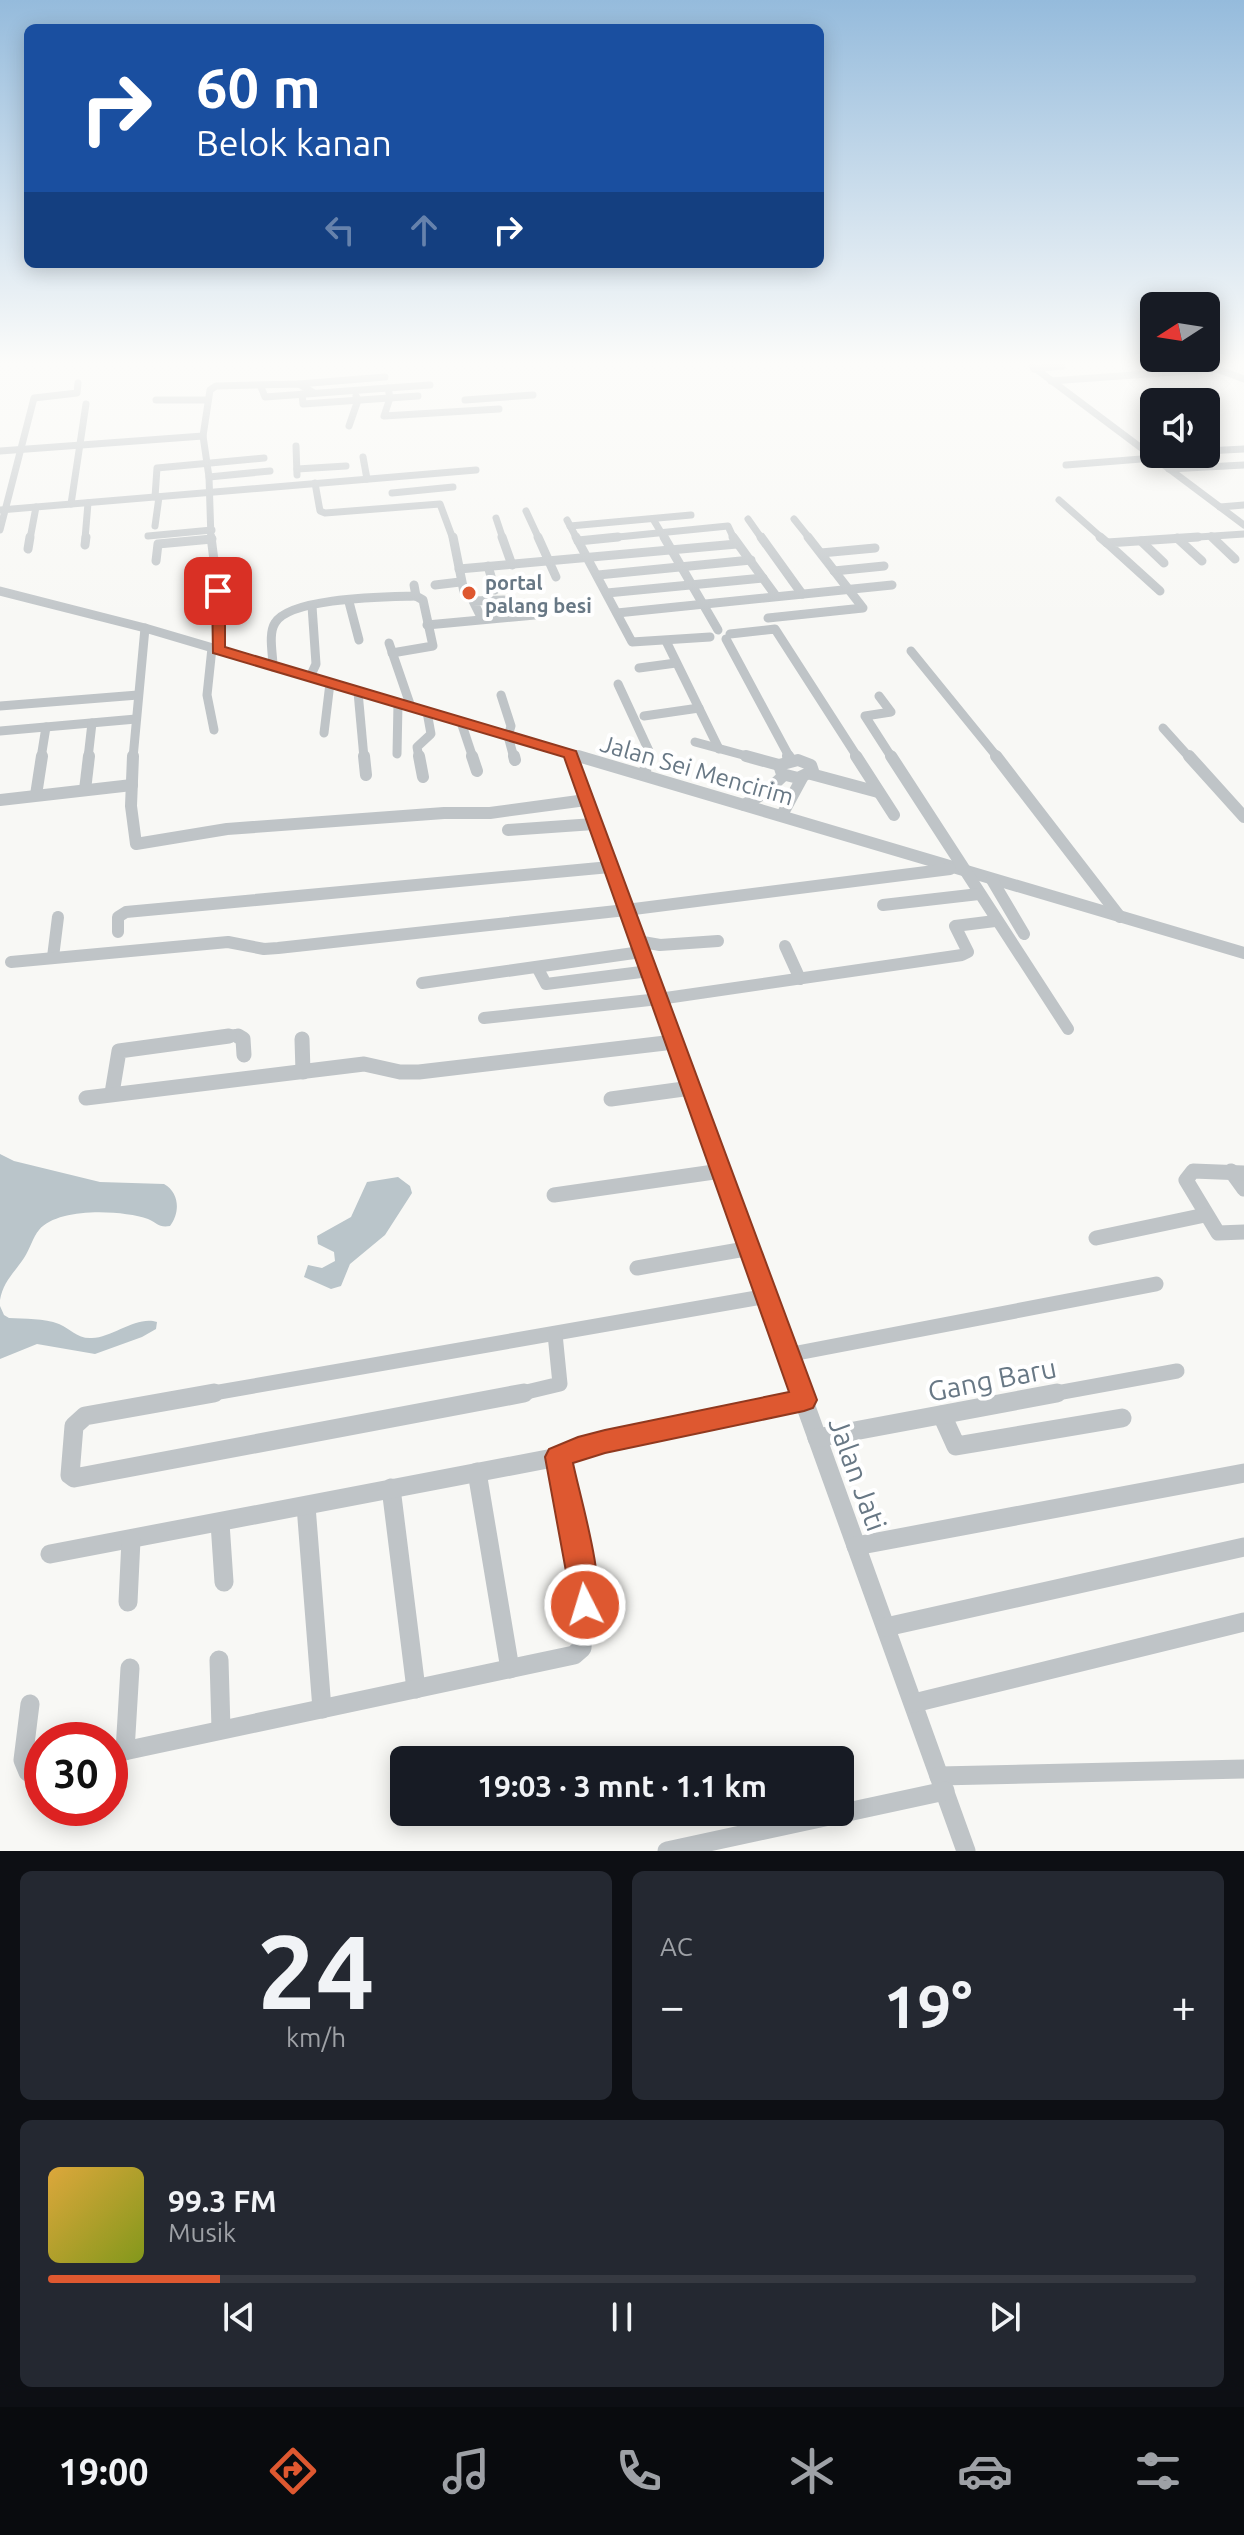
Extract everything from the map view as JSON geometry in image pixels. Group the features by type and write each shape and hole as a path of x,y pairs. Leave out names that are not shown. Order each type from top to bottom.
{"street":[{"path":"0,530 4,491 18,452"},
{"path":"71,504 79,452"},
{"path":"205,452 219,613 207,695 214,730"},
{"path":"296,452 298,485"},
{"path":"1066,465 1140,456"},
{"path":"363,457 367,479"},
{"path":"155,526 156,468 264,458"},
{"path":"1169,469 1244,465"},
{"path":"297,469 346,466"},
{"path":"1169,469 1244,525"},
{"path":"1,510 476,470"},
{"path":"209,477 270,471"},
{"path":"447,472 459,498"},
{"path":"387,477 397,506"},
{"path":"315,483 320,511 325,513 432,503 442,506 455,543 464,592"},
{"path":"392,493 453,487"},
{"path":"1059,500 1160,591"},
{"path":"85,545 88,503"},
{"path":"1220,507 1244,505"},
{"path":"28,549 36,507"},
{"path":"526,511 556,577"},
{"path":"691,515 569,523 632,642 666,641 714,633 728,636 775,629"},
{"path":"496,518 524,579"},
{"path":"653,519 702,604 714,633"},
{"path":"748,519 802,594"},
{"path":"794,519 871,618"},
{"path":"578,541 726,525 776,596"},
{"path":"1107,543 1244,534"},
{"path":"148,536 212,535"},
{"path":"156,561 158,544 212,535"},
{"path":"1211,536 1235,559"},
{"path":"1177,538 1202,561"},
{"path":"1141,541 1164,563"},
{"path":"459,569 737,544"},
{"path":"821,553 875,548"},
{"path":"598,575 751,560"},
{"path":"488,566 495,590"},
{"path":"834,571 884,566"},
{"path":"607,593 763,578"},
{"path":"435,585 460,582"},
{"path":"617,613 892,585"},
{"path":"273,667 276,620 289,612 415,590 423,600 432,648 390,648 411,707"},
{"name":"Jalan Sei Mencirim","path":"0,591 145,628 1244,953"},
{"path":"756,598 894,815"},
{"path":"482,619 473,601 504,600"},
{"path":"349,602 359,640"},
{"path":"310,677 316,664 312,606"},
{"path":"768,618 863,608"},
{"path":"427,625 535,615"},
{"path":"145,628 132,785 132,837 136,844 227,829 444,813 490,813 586,800"},
{"path":"728,636 790,759 811,765 807,776 788,799 782,815"},
{"path":"666,641 719,749"},
{"path":"911,651 1033,802 1120,917"},
{"path":"639,668 676,663"},
{"path":"324,733 330,683"},
{"path":"618,684 649,751 644,774"},
{"path":"358,692 366,775"},
{"path":"0,706 138,695"},
{"path":"501,695 511,726 508,736 515,760"},
{"path":"879,696 891,712 865,716 866,719 960,870 1068,1029"},
{"path":"397,754 398,703"},
{"path":"644,716 699,708"},
{"path":"423,777 417,747 431,734 427,712"},
{"path":"0,745 1,731 136,719"},
{"path":"461,722 477,771"},
{"path":"85,790 92,723"},
{"path":"36,795 46,727"},
{"path":"1163,728 1244,817"},
{"path":"695,742 781,770 878,792"},
{"name":"Jalan Jati","path":"570,754 751,1248 966,1851"},
{"path":"744,805 766,792 790,759"},
{"path":"0,800 132,785"},
{"path":"766,792 788,799"},
{"path":"508,830 594,824"},
{"path":"118,932 118,917 126,912 610,867"},
{"path":"11,962 228,942 264,949 278,948 960,870"},
{"path":"992,880 1024,934"},
{"path":"883,905 979,894"},
{"path":"53,957 58,917"},
{"path":"484,1018 659,999 962,955 968,952 955,926 995,921"},
{"path":"422,983 537,967 639,946 718,941"},
{"path":"785,946 800,979"},
{"path":"537,967 546,984 649,971"},
{"path":"112,1093 119,1051 236,1035 243,1039 244,1055"},
{"path":"302,1039 303,1072"},
{"path":"86,1098 364,1064 400,1072 419,1072 680,1055"},
{"path":"611,1099 691,1088"},
{"path":"1244,1189 1237,1172 1203,1169 1189,1174 1186,1180 1218,1233 1244,1232"},
{"path":"554,1195 721,1171"},
{"path":"1096,1238 1205,1215"},
{"path":"637,1268 751,1248"},
{"path":"787,1355 1156,1284"},
{"path":"555,1334 561,1378 560,1384 553,1388 89,1475 70,1475 74,1426 85,1416 768,1296"},
{"name":"Gang Baru","path":"817,1438 1177,1371"},
{"path":"50,1554 558,1457 578,1448 804,1400"},
{"path":"942,1415 956,1446 1122,1418"},
{"path":"128,1750 574,1655 582,1648 584,1582 566,1482 558,1457"},
{"path":"477,1472 510,1669"},
{"path":"856,1546 1244,1473"},
{"path":"391,1488 416,1689"},
{"path":"306,1506 322,1709"},
{"path":"220,1523 224,1582"},
{"path":"128,1602 131,1540"},
{"path":"886,1627 1244,1547"},
{"path":"914,1703 1244,1622"},
{"path":"219,1660 221,1729"},
{"path":"122,1722 130,1668"},
{"path":"28,1722 30,1704"},
{"path":"667,1851 942,1784 1244,1769"}],"shaded area":[{"path":"0,1154 14,1161 100,1182 164,1184 176,1198 176,1215 170,1226 161,1226 137,1216 107,1212 60,1217 39,1230 6,1283 0,1300"},
{"path":"398,1177 410,1186 412,1193 385,1235 350,1264 341,1286 331,1289 304,1277 308,1265 322,1268 335,1261 334,1252 318,1244 317,1236 351,1217 367,1182"},
{"path":"0,1306 9,1318 53,1322 87,1338 100,1337 142,1321 157,1322 156,1329 142,1337 95,1354 37,1344 0,1359"}],"place":[{"name":"portal palang besi","path":"469,593"}],"route":[{"path":"218,591 218,650 570,754 699,1115 751,1248 804,1400 716,1416 578,1448 558,1457 566,1482 584,1582 585,1605"}]}
